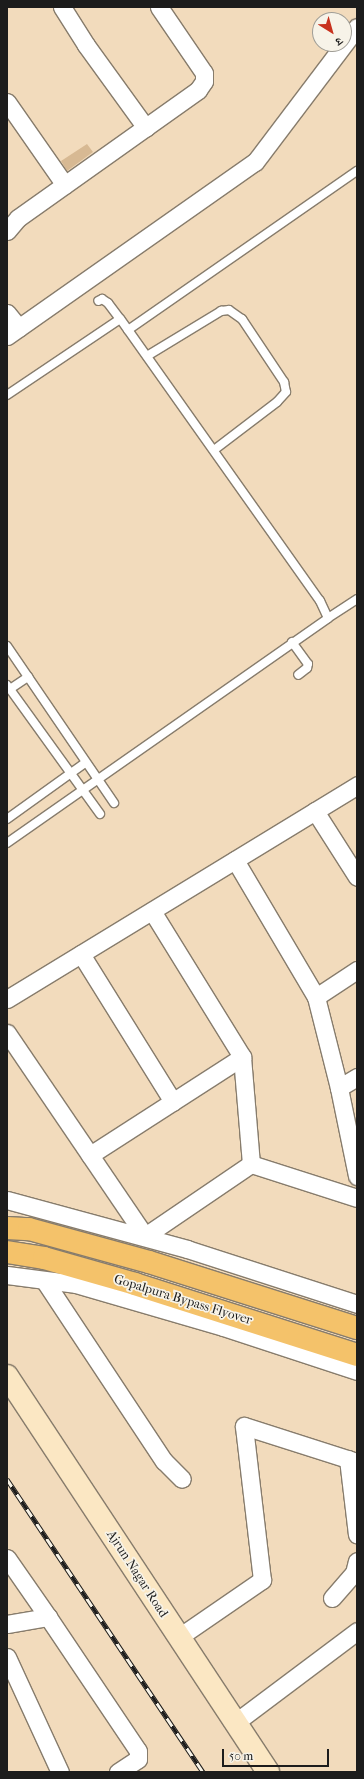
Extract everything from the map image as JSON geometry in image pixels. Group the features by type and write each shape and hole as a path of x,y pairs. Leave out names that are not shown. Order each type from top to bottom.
{"main road":[{"name":"Gopalpura Bypass Flyover","path":"7,1228 29,1229 149,1262 357,1328"},
{"name":"Gopalpura Bypass Flyover","path":"7,1252 44,1258 135,1284 357,1355"}],"street":[{"path":"62,7 86,46 146,128"},
{"path":"7,231 18,218 198,90 204,81 204,74 159,7"},
{"path":"7,313 13,332 254,162 357,27"},
{"path":"7,102 65,185"},
{"path":"7,999 357,786"},
{"path":"315,811 357,877"},
{"path":"235,860 316,997 339,1088 357,1176"},
{"path":"152,910 242,1057 251,1164"},
{"path":"81,954 173,1102"},
{"path":"316,997 357,970"},
{"path":"7,1033 145,1236"},
{"path":"90,1155 242,1057"},
{"path":"339,1088 357,1077"},
{"path":"251,1164 357,1198"},
{"path":"145,1236 251,1164"},
{"path":"7,1200 145,1236 357,1304"},
{"path":"7,1275 76,1284 159,1307 357,1371"},
{"path":"44,1280 164,1461 182,1479"},
{"name":"Ajrun Nagar Road","path":"7,1376 268,1772"},
{"path":"179,1637 262,1580 244,1426 353,1460 357,1534"},
{"path":"7,1558 120,1721 138,1751 142,1766 118,1772"},
{"path":"332,1598 354,1573 357,1561"},
{"path":"7,1624 48,1617"},
{"path":"236,1722 357,1631"},
{"path":"7,1657 60,1772"}],"lane":[{"path":"128,330 357,171"},
{"path":"98,301 102,299 108,303 147,356 320,601 328,618"},
{"path":"147,356 221,311 229,310 242,319 284,382 286,392 278,402 214,450"},
{"path":"7,394 120,319"},
{"path":"7,843 292,642 357,599"},
{"path":"292,642 308,664 307,668 298,675"},
{"path":"7,646 114,804"},
{"path":"28,677 8,687 72,773 100,814"},
{"path":"7,819 85,763"}],"building":[{"path":"87,144 93,152 67,171 61,161"}],"railway":[{"path":"7,1479 203,1772"}]}
